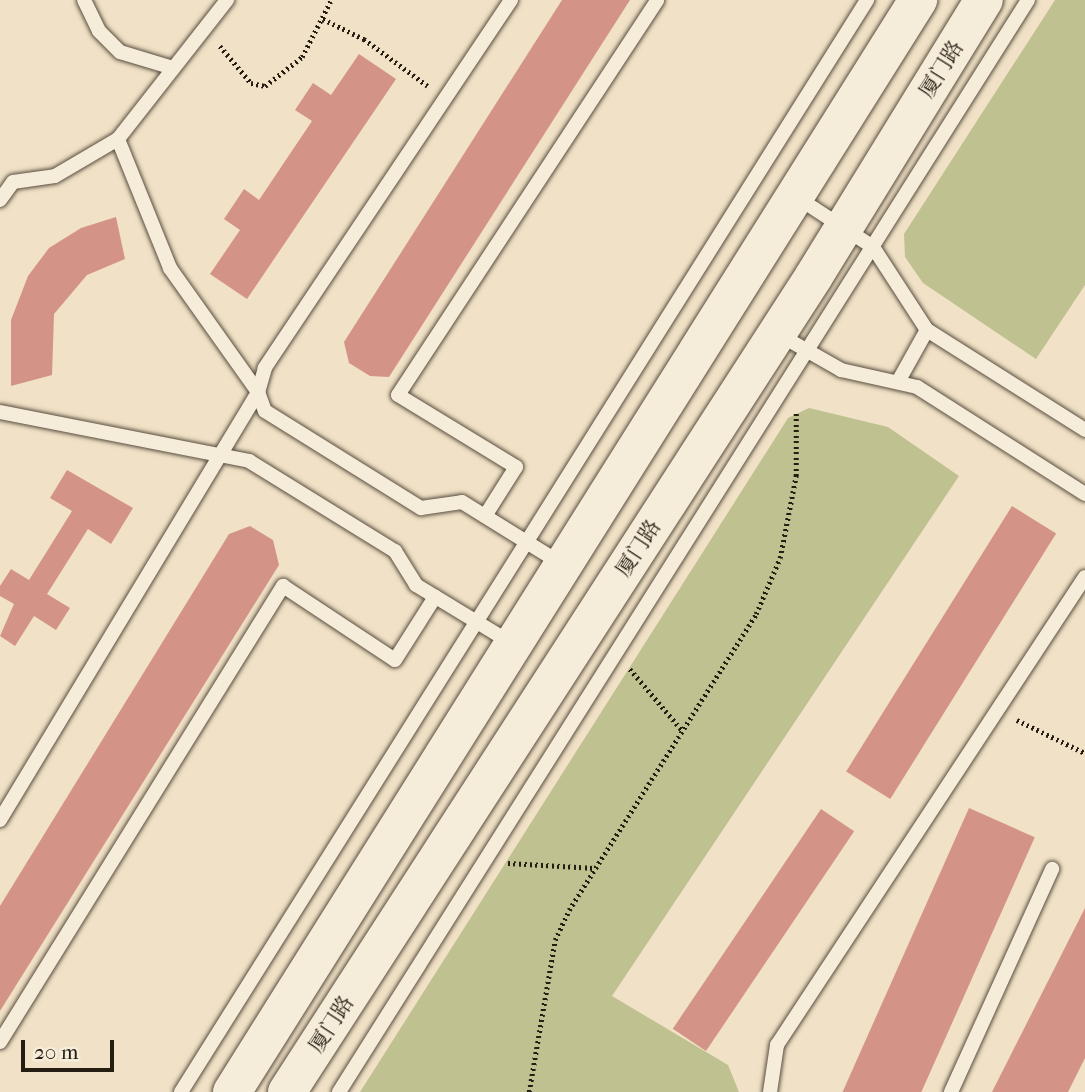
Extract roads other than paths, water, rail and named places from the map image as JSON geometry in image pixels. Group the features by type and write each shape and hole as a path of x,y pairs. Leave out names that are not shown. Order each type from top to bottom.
{"street":[{"path":"232,1092 918,0"},
{"name":"厦门路","path":"287,1092 791,342 858,237 984,0"}],"lane":[{"path":"84,0 99,31 120,52 173,68"},
{"path":"0,200 12,182 55,176 118,139 204,33 227,0"},
{"path":"0,820 258,392 265,368 511,0"},
{"path":"485,516 516,467 398,395 657,0"},
{"path":"181,1092 472,620 867,0"},
{"path":"858,237 1028,0"},
{"path":"118,139 170,268 258,392 265,411 421,508 462,502 563,564"},
{"path":"795,196 858,237 927,331 1085,430"},
{"path":"899,380 927,331"},
{"path":"339,1092 796,366 791,342"},
{"path":"791,342 866,378 899,380 1085,494"},
{"path":"0,412 249,460 396,551 416,585 513,645"},
{"path":"770,1092 777,1045 1085,577"},
{"path":"0,1042 283,586 395,660 435,597"},
{"path":"951,1092 1052,869"}]}
